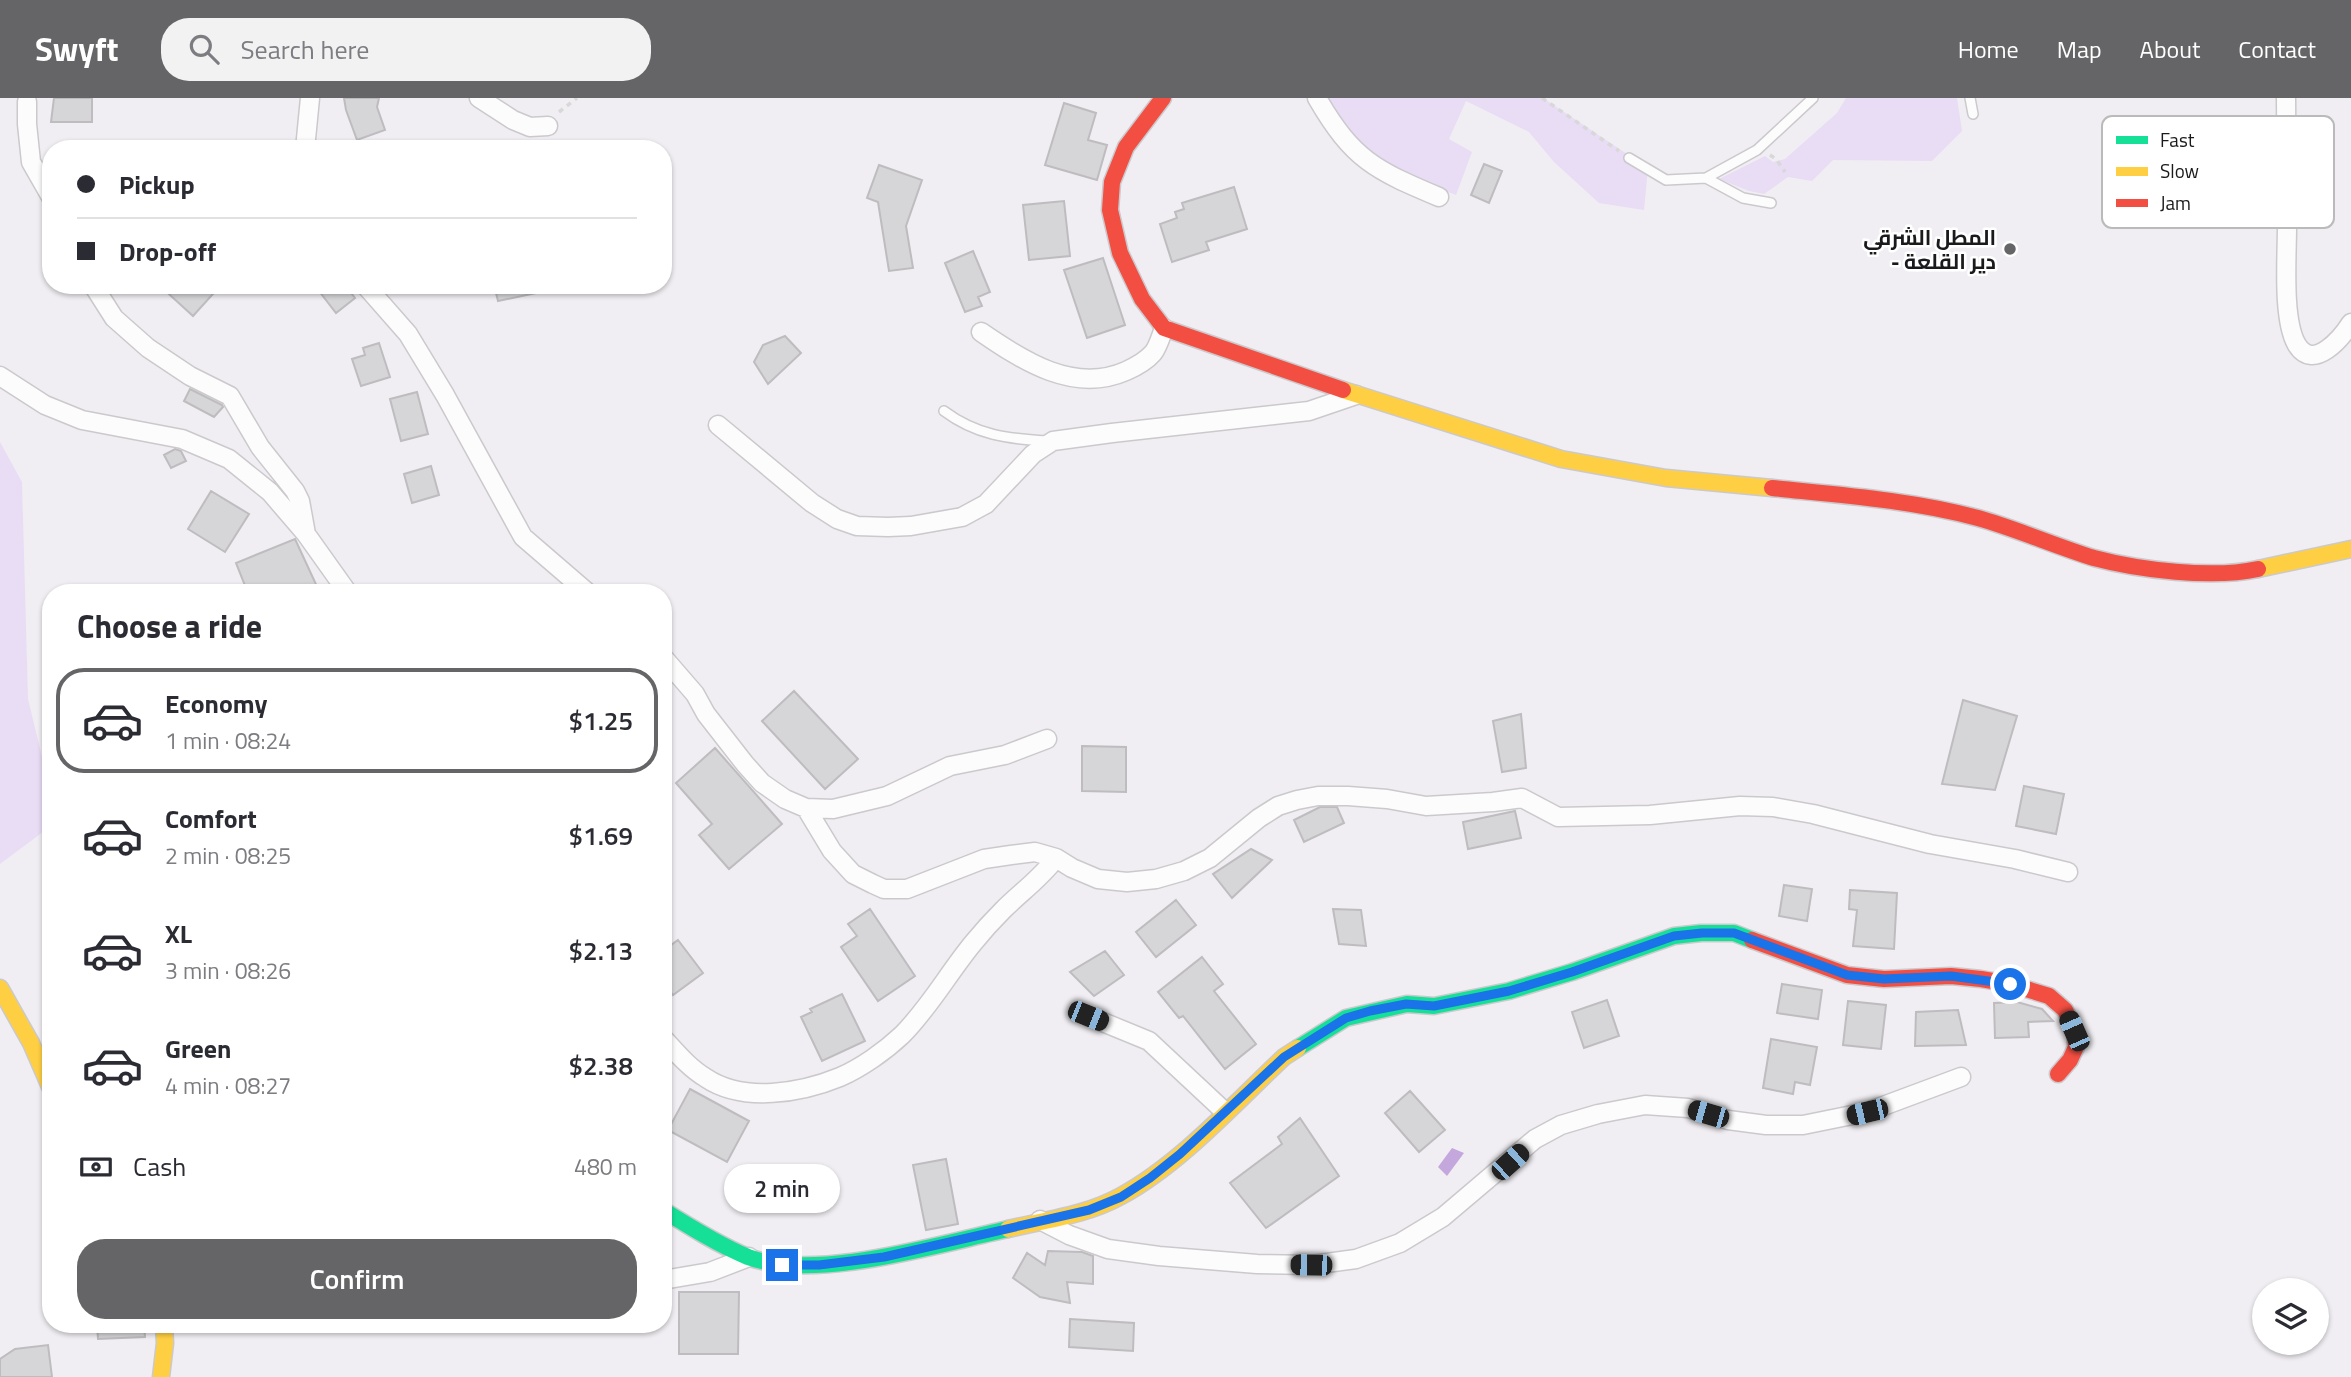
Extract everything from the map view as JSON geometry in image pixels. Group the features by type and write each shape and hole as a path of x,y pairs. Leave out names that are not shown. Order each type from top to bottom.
{"street":[{"path":"306,140 310,98"},
{"path":"479,98 513,120 530,127 548,126"},
{"path":"1163,98 1126,147 1112,181 1110,210 1120,253 1142,299 1164,328 1356,395 1561,459 1666,478 1880,499 1978,518 2095,558 2119,563 2182,572 2243,572 2351,549"},
{"path":"1317,98 1343,139 1365,160 1401,181 1439,197"},
{"path":"2286,98 2286,116"},
{"path":"27,102 31,162 42,181"},
{"path":"2287,228 2287,285 2291,328 2297,345 2315,354 2323,352 2336,344 2351,323"},
{"path":"99,294 114,317 148,348 190,376 230,396 260,447 295,491 300,501 306,534"},
{"path":"373,294 408,334 445,395 523,537 578,584"},
{"path":"981,332 1036,366 1060,375 1098,379 1114,376 1143,361 1154,352 1164,328"},
{"path":"0,376 45,405 82,420 182,439 221,455 270,492 306,534 342,584"},
{"path":"718,425 812,503 837,519 857,526 911,526 962,517 986,504 1020,466 1053,441 1310,411 1356,395"},
{"path":"672,667 762,783 785,799 806,808 833,810 887,796 950,766 1005,755 1047,739"},
{"path":"806,808 832,851 853,874 884,889 907,888 985,859 1035,852 1056,858 1072,868 1098,878 1126,882 1156,879 1184,871 1210,858 1278,806 1318,796 1387,799 1426,806 1522,798 1558,817 1650,815 1740,806 1773,807 1930,844 2015,859 2068,872"},
{"path":"672,1047 707,1079 728,1088 771,1093 816,1085 840,1077 859,1067 901,1036 979,936 1003,910 1043,876 1056,858"},
{"path":"672,1216 749,1257 782,1265 819,1265 871,1259 1089,1210 1121,1197 1150,1178 1180,1154 1284,1057 1346,1018 1406,1004 1434,1006 1498,993 1572,972 1674,936 1702,933 1734,933 1847,975 1884,979 1951,976 1971,978 2010,984 2049,996 2065,1010 2074,1031 2076,1047 2070,1060 2058,1074"},
{"path":"0,988 16,1014 42,1069"},
{"path":"1088,1016 1149,1041 1224,1111"},
{"path":"1040,1220 1069,1235 1108,1249 1159,1256 1209,1262 1298,1265 1356,1259 1400,1243 1443,1217 1535,1139 1561,1125 1598,1114 1645,1105 1688,1108 1728,1120 1766,1125 1803,1125 1867,1112 1961,1077"},
{"path":"672,1278 710,1272 749,1257"},
{"path":"161,1377 164,1333"}],"lane":[{"path":"1626,156 1666,180 1706,178 1757,150 1813,98"},
{"path":"1970,98 1973,114"},
{"path":"1706,178 1743,198 1771,203"},
{"path":"944,411 962,425 1009,439 1053,441"}],"path":[{"path":"1542,98 1626,156"},
{"path":"1776,159 1785,172"}],"shaded area":[{"path":"1326,98 1543,98 1648,168 1644,210 1599,203 1554,162 1529,132 1466,101 1449,139 1472,152 1456,195 1384,168 1354,145"},
{"path":"1846,98 1957,98 1962,131 1932,161 1833,160 1812,181 1788,177 1764,194 1719,179 1765,156 1773,162 1785,159 1837,113"},
{"path":"0,442 22,482 28,699 42,757 42,833 0,864"},
{"path":"1452,1148 1464,1153 1447,1176 1438,1167"}],"building":[{"path":"54,98 92,98 92,122 51,122"},
{"path":"344,98 379,98 377,107 385,130 357,140"},
{"path":"1064,103 1096,113 1088,140 1107,145 1097,180 1045,165"},
{"path":"1484,164 1502,171 1489,203 1471,195"},
{"path":"879,165 922,180 906,226 913,268 889,271 878,202 867,198"},
{"path":"1234,187 1247,229 1206,242 1209,250 1172,262 1160,224 1177,218 1175,212 1184,209 1182,203"},
{"path":"1064,201 1070,256 1029,260 1023,205"},
{"path":"973,251 990,292 978,297 982,306 965,312 945,263"},
{"path":"1103,258 1125,325 1087,338 1064,270"},
{"path":"169,294 213,294 193,316"},
{"path":"321,294 352,294 355,298 336,313"},
{"path":"496,294 531,294 498,301"},
{"path":"785,336 801,353 768,384 754,362 763,345"},
{"path":"379,343 390,377 361,386 352,359 365,355 363,348"},
{"path":"190,389 223,407 214,417 184,401"},
{"path":"417,392 428,434 401,441 390,399"},
{"path":"175,449 181,451 186,461 171,468 164,455"},
{"path":"431,466 439,495 412,503 404,474"},
{"path":"211,491 249,514 225,552 188,529"},
{"path":"295,539 316,584 244,584 236,563"},
{"path":"794,691 858,759 825,789 762,721"},
{"path":"1963,700 2017,716 1995,790 1942,784"},
{"path":"1521,714 1526,768 1502,772 1493,721"},
{"path":"1082,746 1126,747 1126,792 1082,791"},
{"path":"715,748 782,824 729,869 699,835 712,824 676,783"},
{"path":"2024,786 2064,794 2056,834 2016,826"},
{"path":"1320,807 1337,807 1344,823 1304,842 1294,820"},
{"path":"1515,811 1521,838 1468,849 1463,822"},
{"path":"1251,849 1272,860 1232,898 1213,874"},
{"path":"1784,885 1812,889 1807,921 1779,916"},
{"path":"1850,890 1897,893 1894,949 1853,946 1857,910 1849,909"},
{"path":"1176,900 1196,925 1156,957 1136,932"},
{"path":"870,909 915,976 878,1001 841,947 857,936 848,924"},
{"path":"1333,909 1361,910 1366,946 1339,944"},
{"path":"678,940 703,973 673,995 672,994 672,944"},
{"path":"1105,951 1124,975 1094,996 1070,972"},
{"path":"1202,957 1223,984 1214,991 1256,1044 1225,1069 1183,1016 1179,1018 1158,992"},
{"path":"1782,984 1822,990 1818,1019 1777,1013"},
{"path":"842,994 865,1041 822,1061 801,1017 812,1012 810,1009"},
{"path":"1607,1000 1619,1036 1584,1048 1572,1012"},
{"path":"1848,1001 1886,1005 1881,1049 1843,1045"},
{"path":"2017,1002 2042,1009 2053,1021 2028,1022 2029,1037 1995,1038 1994,1003"},
{"path":"1958,1010 1966,1045 1915,1046 1916,1012"},
{"path":"1771,1039 1817,1047 1810,1085 1795,1082 1793,1094 1763,1088"},
{"path":"690,1089 749,1121 727,1162 672,1132 672,1123"},
{"path":"1410,1091 1445,1130 1419,1152 1385,1113"},
{"path":"1300,1118 1339,1176 1266,1228 1230,1183 1282,1144 1278,1137"},
{"path":"946,1159 958,1224 926,1230 913,1165"},
{"path":"1048,1251 1082,1252 1093,1256 1093,1284 1067,1282 1070,1303 1040,1297 1013,1278 1027,1253 1045,1265"},
{"path":"679,1292 739,1292 738,1354 679,1354"},
{"path":"1070,1319 1134,1323 1133,1351 1069,1347"},
{"path":"98,1333 145,1333 145,1337 98,1339"},
{"path":"48,1345 52,1377 0,1377 0,1359 15,1349"}],"traffic: fast":[{"path":"1298,1048 1346,1018 1407,1004 1434,1006 1509,991 1674,936 1734,933 1752,940"},
{"path":"672,1215 737,1252 776,1264 842,1263 877,1258 1008,1229"}],"traffic: slow":[{"path":"1343,390 1561,459 1666,478 1772,488"},
{"path":"2258,569 2351,549"},
{"path":"0,988 42,1068"},
{"path":"1008,1229 1094,1208 1143,1183 1186,1150 1284,1057 1298,1048"},
{"path":"161,1377 164,1333"}],"traffic: jam":[{"path":"1163,98 1126,147 1112,182 1110,210 1120,253 1142,299 1164,328 1343,390"},
{"path":"1772,488 1875,499 1953,512 1993,522 2094,558 2132,566 2198,573 2258,569"},
{"path":"1752,940 1847,975 1884,979 1951,976 1981,979 2010,984 2049,996 2065,1010 2075,1031 2076,1047 2070,1060 2058,1074"}],"place":[{"name":"المطل الشرقي - دير القلعة","path":"2010,249"}],"route":[{"path":"782,1265 819,1265 884,1257 1089,1210 1121,1197 1150,1178 1180,1154 1284,1057 1346,1018 1406,1004 1434,1006 1509,991 1674,936 1734,933 1847,975 1884,979 1951,976 2010,984"}]}
